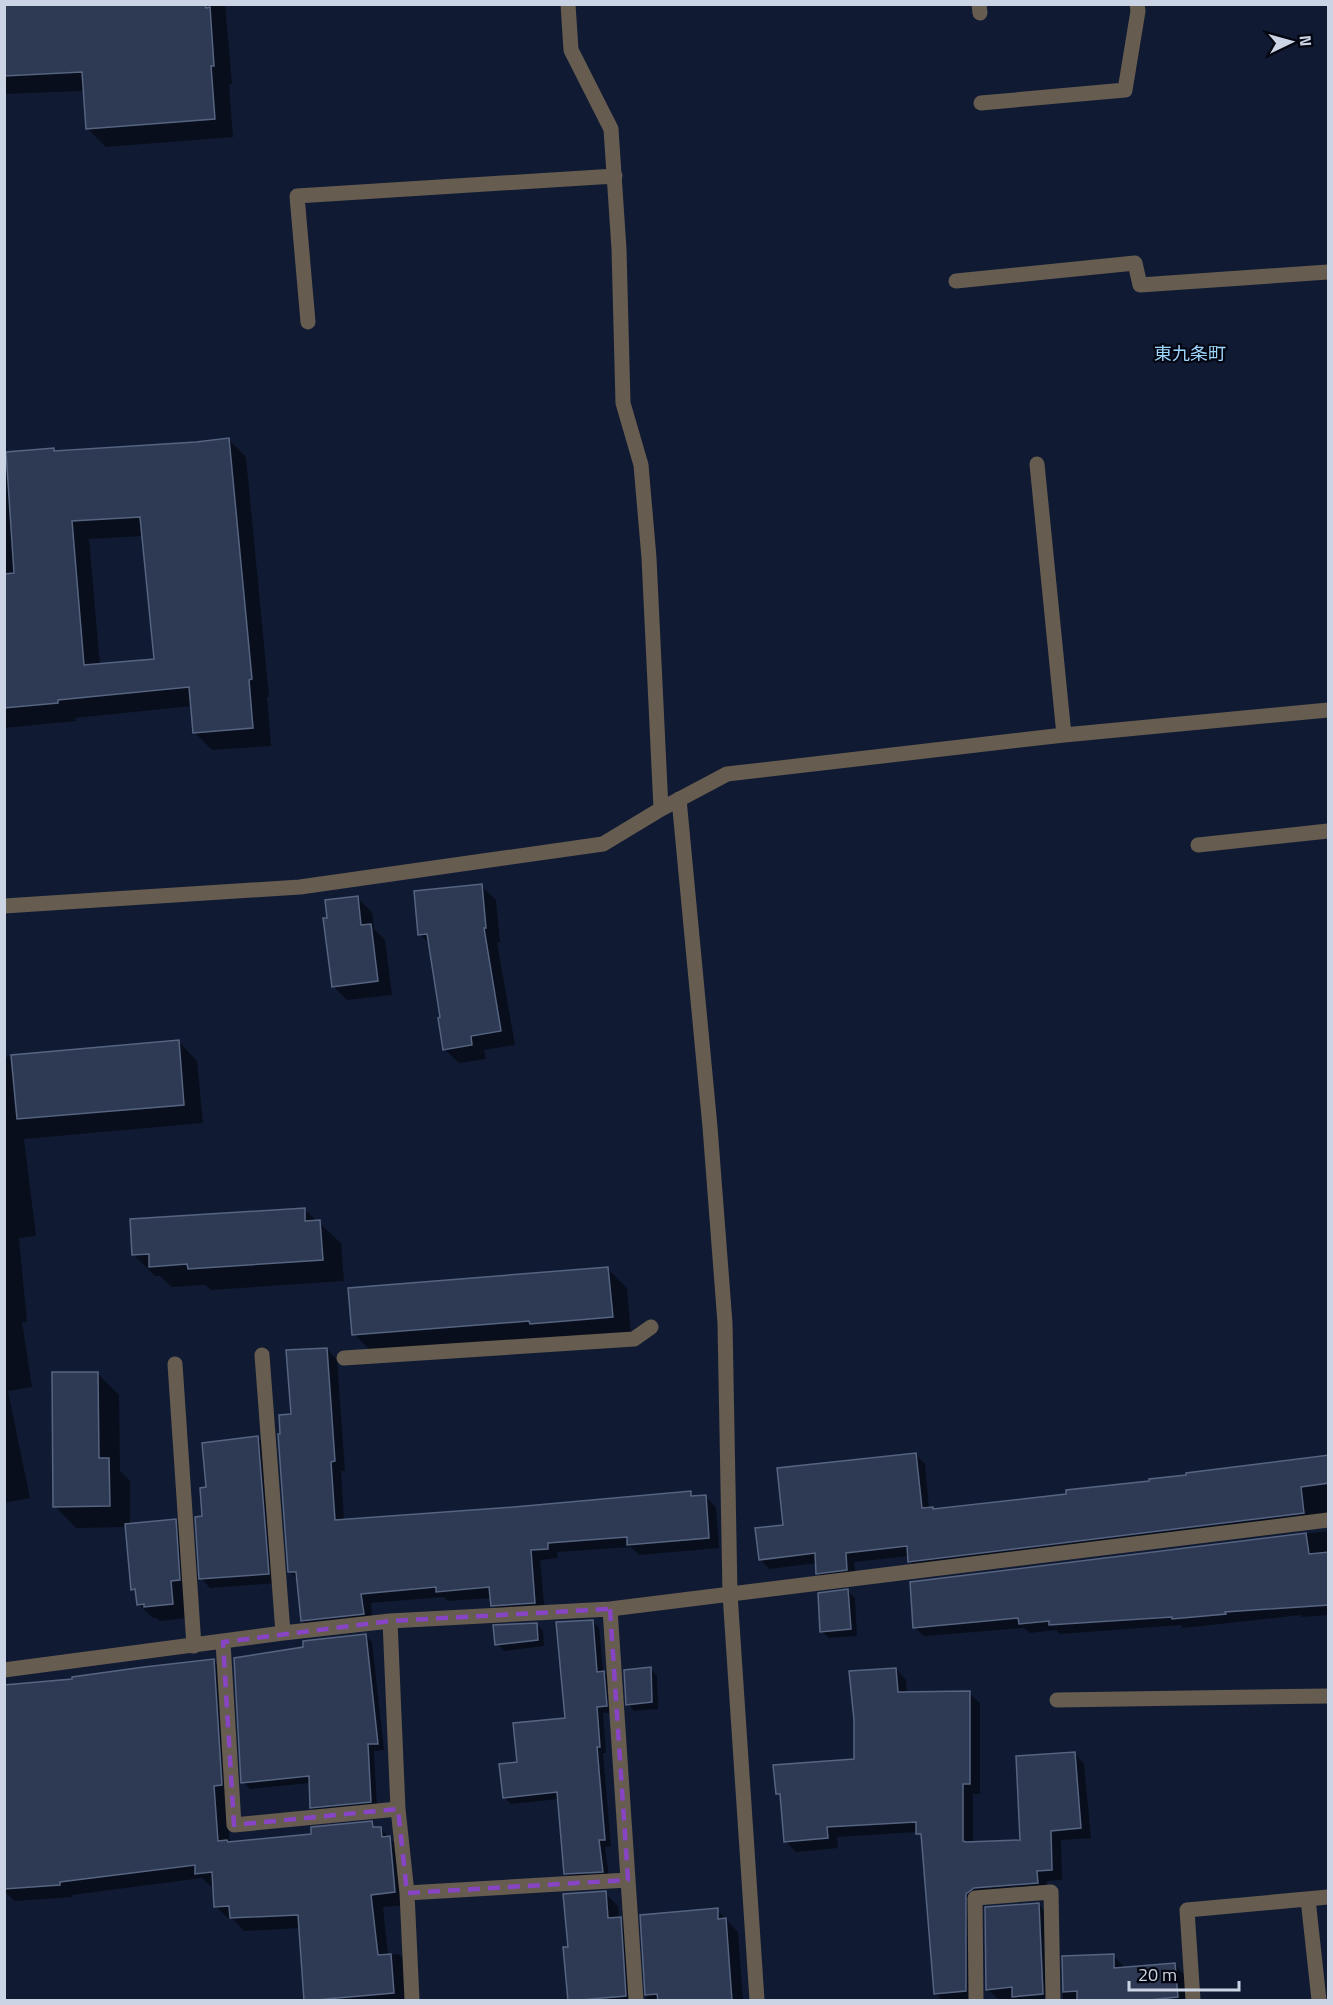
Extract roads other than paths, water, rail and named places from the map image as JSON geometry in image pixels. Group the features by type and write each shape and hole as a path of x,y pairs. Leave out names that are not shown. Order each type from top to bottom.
{"street":[{"path":"568,4 571,50 611,129 619,249 622,403 641,465 650,558 661,809"},
{"path":"981,103 1125,90 1138,11 1137,4"},
{"path":"308,322 297,196 615,176"},
{"path":"956,281 1136,263 1140,285 1329,272"},
{"path":"1037,464 1064,735"},
{"path":"4,906 300,887 603,844 661,809 727,774 1064,735 1329,710"},
{"path":"679,799 710,1127 725,1323 730,1594 757,2001"},
{"path":"1198,845 1329,831"},
{"path":"344,1358 634,1339 651,1327"},
{"path":"262,1355 283,1633"},
{"path":"175,1364 194,1646"},
{"path":"4,1670 390,1621 610,1609 1329,1520"},
{"path":"610,1609 636,2001"},
{"path":"390,1621 398,1809 407,1893 412,2001"},
{"path":"223,1642 234,1825 398,1809"},
{"path":"1057,1700 1329,1696"},
{"path":"407,1893 628,1880"},
{"path":"976,2001 975,1898 1051,1892 1053,2001"},
{"path":"1192,2001 1187,1910 1329,1897"},
{"path":"1308,1899 1319,2001"}],"district":[{"name":"東九条町","path":"1190,354"}]}
